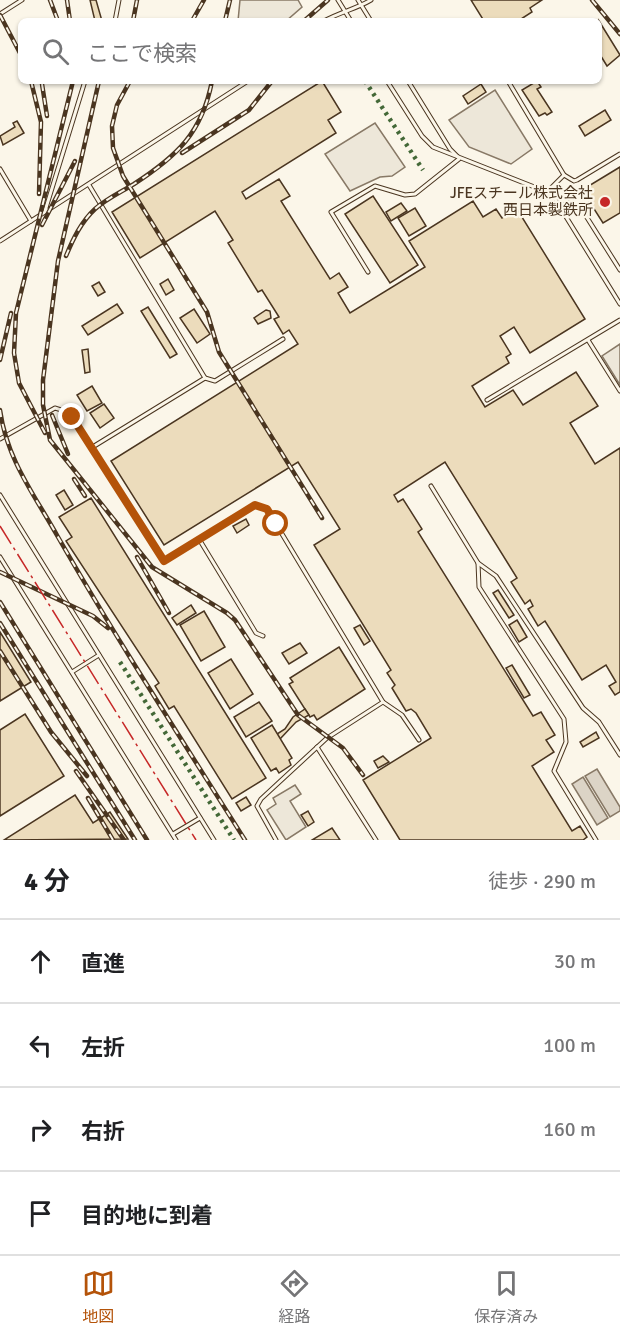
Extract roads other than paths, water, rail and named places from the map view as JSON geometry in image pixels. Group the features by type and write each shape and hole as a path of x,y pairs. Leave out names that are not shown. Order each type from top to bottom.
{"lane":[{"path":"0,14 22,0"},
{"path":"116,18 119,0"},
{"path":"338,0 349,18"},
{"path":"358,0 369,18"},
{"path":"329,18 344,10 362,6 371,0"},
{"path":"45,212 84,84"},
{"path":"0,241 243,84"},
{"path":"389,84 422,136 433,147 547,192 578,208 586,216 620,270"},
{"path":"410,84 450,149 459,159"},
{"path":"510,84 564,175 574,181 577,180 620,154"},
{"path":"368,272 331,212 375,186 405,195 415,194 459,159"},
{"path":"0,169 31,221"},
{"path":"547,192 564,175"},
{"path":"89,185 206,378 215,381 283,339"},
{"path":"554,197 620,304"},
{"path":"487,400 527,373 530,375 620,320"},
{"path":"588,340 620,391"},
{"path":"91,448 206,378"},
{"path":"0,439 55,408 65,410 72,417 164,561 255,505 267,509 383,702 402,715 418,740"},
{"path":"431,486 478,563 496,576 576,699 599,722 620,755"},
{"path":"0,495 214,840"},
{"path":"199,539 256,633 263,636"},
{"path":"0,557 176,840"},
{"path":"478,563 479,587 564,719 566,742 554,771 596,840"},
{"path":"72,672 99,655"},
{"path":"276,840 257,806 327,738 383,702"},
{"path":"317,747 376,840"},
{"path":"172,834 200,818"}],"railway":[{"path":"50,0 57,18"},
{"path":"67,0 70,18"},
{"path":"134,18 137,0"},
{"path":"194,18 204,0"},
{"path":"226,18 230,0"},
{"path":"307,18 328,0"},
{"path":"592,0 620,34"},
{"path":"0,15 18,49"},
{"path":"32,84 41,122 39,194"},
{"path":"42,84 47,116"},
{"path":"45,433 19,383 14,353 16,313 72,84"},
{"path":"98,84 58,261 43,380 43,405 50,440 152,567 235,620 298,715 343,748 363,775"},
{"path":"128,84 117,105 112,126 113,148 123,176 207,312 219,352 322,518"},
{"path":"66,256 78,231 95,209 149,174 185,142 202,115 211,84"},
{"path":"182,153 249,110 270,84"},
{"path":"42,225 75,161"},
{"path":"0,360 11,313"},
{"path":"0,410 15,461 31,491 126,652 245,840"},
{"path":"52,415 68,454"},
{"path":"74,479 85,496"},
{"path":"137,557 169,613"},
{"path":"0,572 93,616 108,628"},
{"path":"0,602 147,840"},
{"path":"0,623 135,840"},
{"path":"0,651 51,732 87,776"},
{"path":"76,771 124,840"},
{"path":"88,798 113,840"}],"place":[{"name":"JFEスチール株式会社 西日本製鉄所","path":"605,202"}]}
